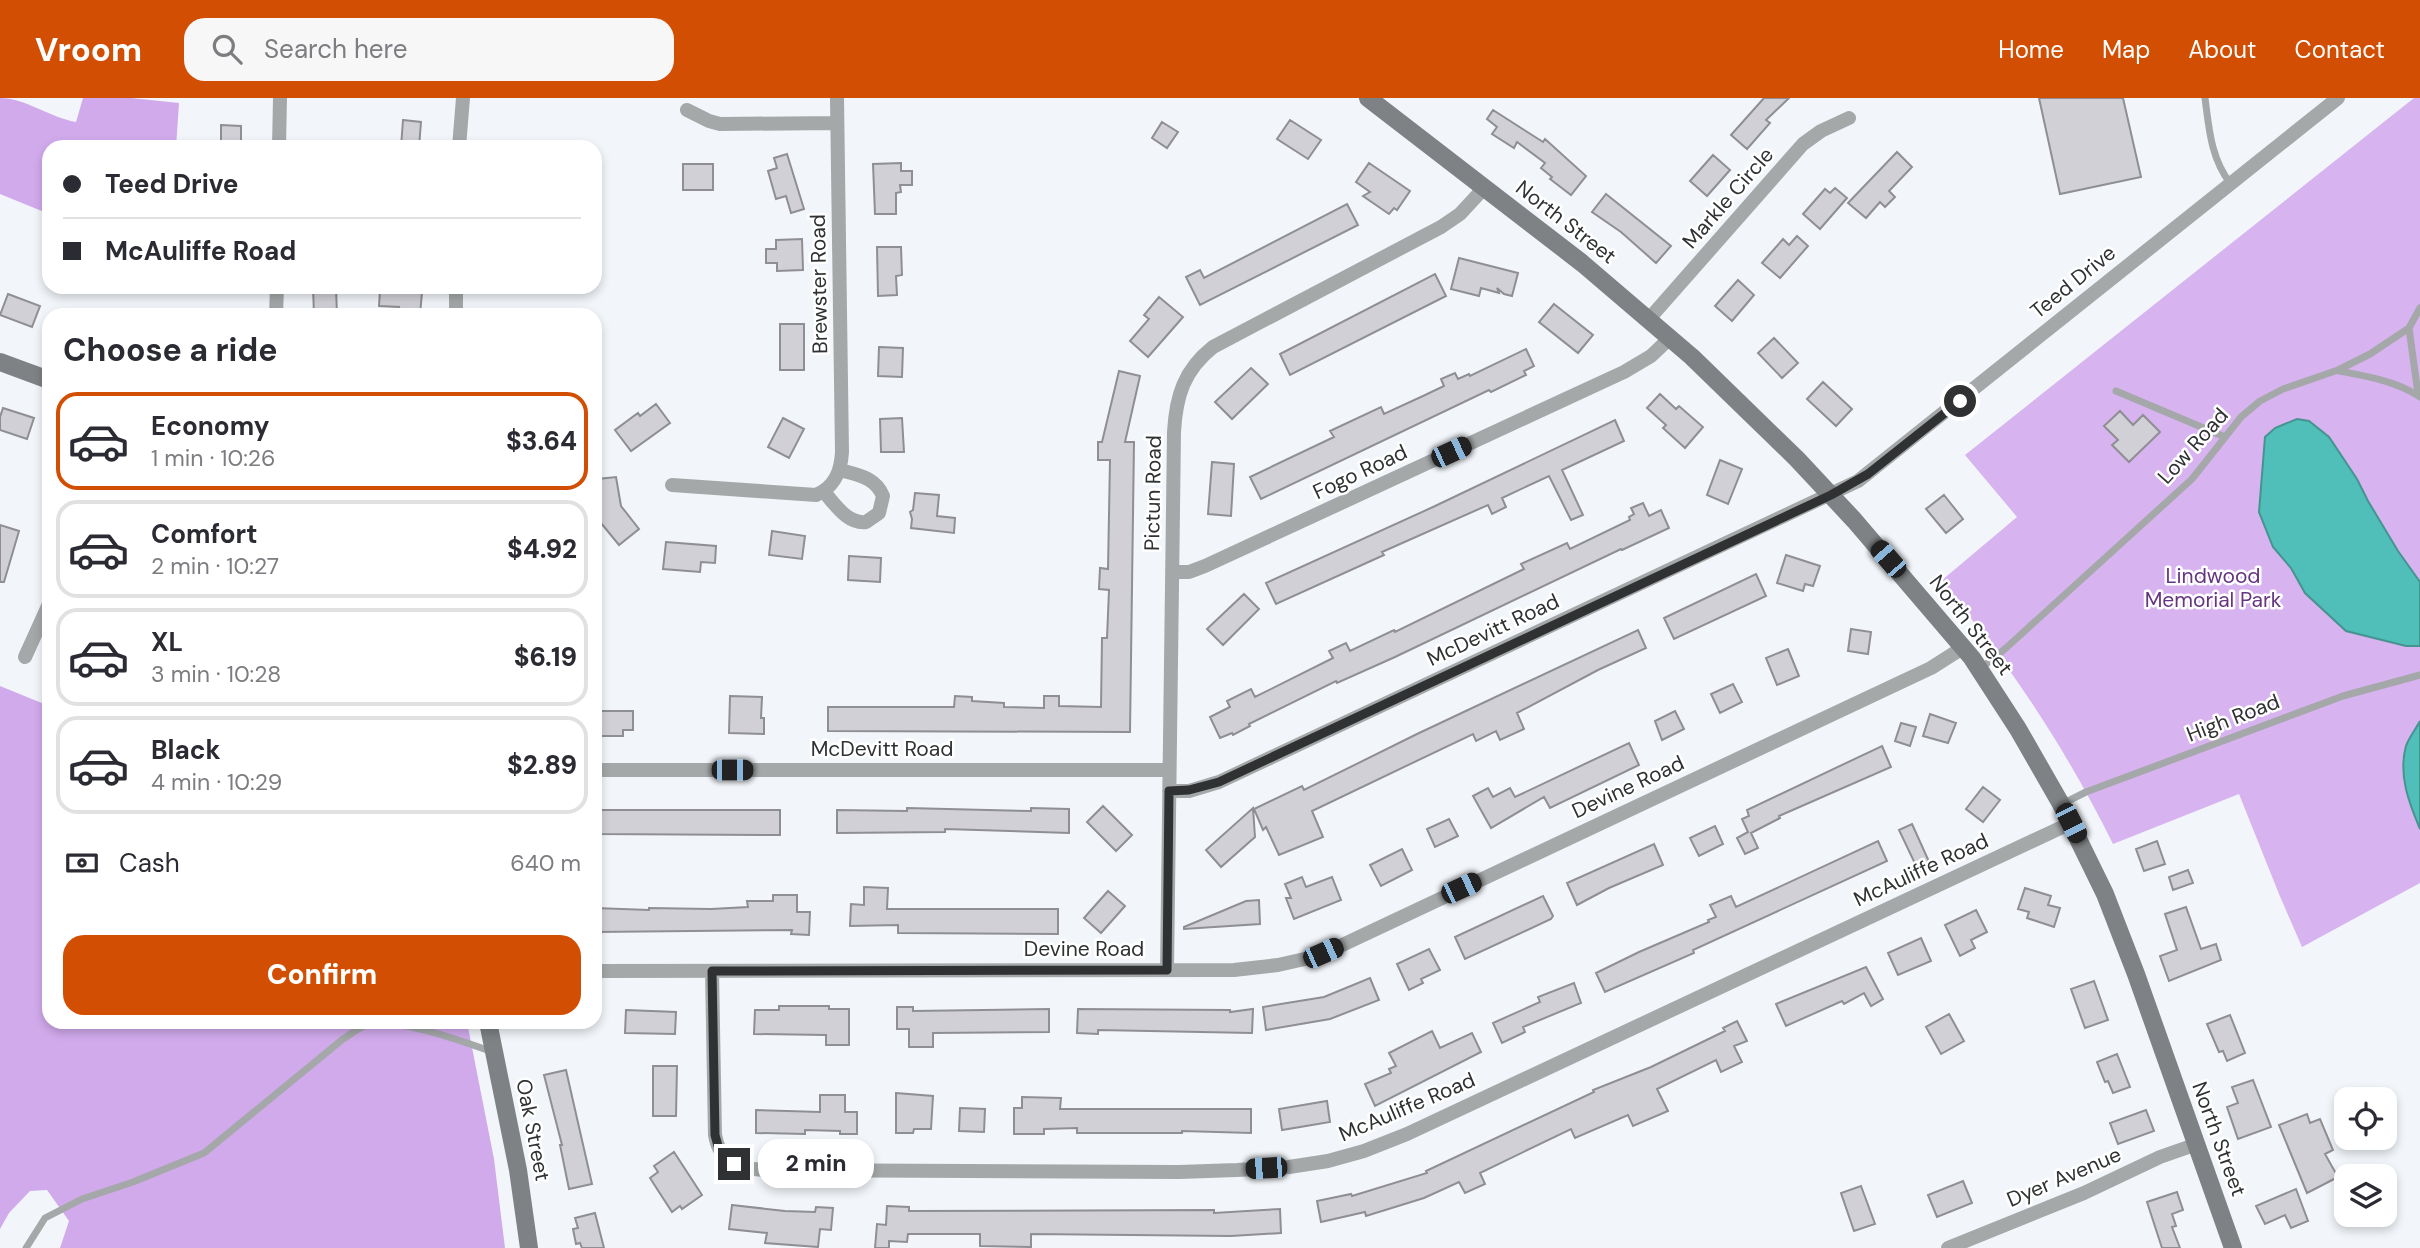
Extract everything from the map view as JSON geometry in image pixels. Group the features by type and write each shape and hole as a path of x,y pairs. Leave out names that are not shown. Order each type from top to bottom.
{"main road":[{"name":"North Street","path":"1374,100 1590,269 1670,338 1766,428 1831,495 1964,647 2018,729 2061,804 2105,894 2234,1248"},
{"path":"0,362 42,377"},
{"name":"Oak Street","path":"489,1029 518,1170 529,1248"}],"street":[{"path":"279,140 280,98"},
{"path":"459,140 463,98"},
{"name":"Brewster Road","path":"837,98 842,452 840,470"},
{"name":"Teed Drive","path":"1831,495 1868,474 2339,98"},
{"path":"687,110 720,124 837,123"},
{"name":"Markle Circle","path":"1649,319 1804,144 1821,131 1849,118"},
{"name":"Pictun Road","path":"1167,970 1176,405 1182,384 1194,364 1213,347 1441,227 1460,214 1485,187"},
{"name":"Fogo Road","path":"1173,572 1189,572 1205,566 1624,372 1651,356 1670,338"},
{"path":"672,485 799,496 816,495 831,485 840,470 876,484 883,496 879,513 866,522 852,520 844,515 824,492"},
{"name":"McDevitt Road","path":"1169,791 1189,790 1219,782 1831,495"},
{"path":"25,657 42,619"},
{"name":"Devine Road","path":"602,971 1167,970 1255,968 1286,964 1323,953 1931,668 1964,647"},
{"name":"McDevitt Road","path":"602,771 1169,770"},
{"name":"McAuliffe Road","path":"712,971 715,1135 720,1153 743,1167 777,1170 1179,1172 1289,1167 1345,1157 1407,1134 2071,823"},
{"name":"Dyer Avenue","path":"1948,1248 2084,1193 2160,1157 2197,1144"}],"lane":[{"path":"2205,98 2213,149 2231,184"},
{"name":"Low Road","path":"1980,669 2006,649 2192,479 2241,417 2260,401 2283,389 2338,370 2370,354 2409,328 2420,308"},
{"path":"2338,370 2370,377 2419,396 2409,328"},
{"path":"2116,391 2225,438"},
{"name":"High Road","path":"2061,804 2086,792 2343,696 2420,675"},
{"path":"26,1248 45,1218 82,1199 204,1153 343,1039 361,1029"},
{"path":"419,1029 494,1052"}],"green space":[{"name":"Lindwood Memorial Park","path":"2414,98 2420,98 2420,883 2302,947 2239,794 2113,844 2076,774 2035,708 1990,643 1941,581 2017,517 1965,455"}],"shaded area":[{"path":"0,98 19,101 76,122 83,98 131,98 179,103 176,140 42,140 42,211 0,194"},
{"path":"0,686 42,703 42,1029 468,1029 494,1159 505,1248 60,1248 69,1221 47,1190 30,1191 9,1213 0,1229"}],"water":[{"path":"2297,419 2309,421 2329,437 2357,479 2398,551 2420,582 2420,646 2406,646 2346,631 2305,593 2291,568 2273,547 2259,512 2265,437 2275,428"},
{"path":"2420,721 2420,829 2409,799 2403,768 2406,746"}],"building":[{"path":"1764,98 1789,98 1766,120 1770,123 1747,149 1731,135"},
{"path":"2039,98 2123,98 2141,177 2060,194"},
{"path":"1493,110 1543,142 1545,139 1586,176 1571,195 1550,179 1552,177 1541,168 1545,163 1517,142 1514,148 1492,134 1497,127 1487,119"},
{"path":"403,120 421,122 420,140 402,140"},
{"path":"1290,120 1321,140 1308,159 1277,139"},
{"path":"1162,122 1178,132 1167,148 1152,138"},
{"path":"221,125 241,126 241,140 221,140"},
{"path":"1897,152 1912,167 1889,191 1895,197 1885,207 1880,202 1866,218 1848,203"},
{"path":"787,154 804,209 791,213 786,196 776,199 768,171 777,168 774,158"},
{"path":"1713,155 1730,170 1707,196 1690,181"},
{"path":"901,163 901,171 912,171 912,185 900,185 901,192 896,193 896,214 875,214 873,164"},
{"path":"1369,163 1410,191 1397,210 1394,208 1389,214 1363,196 1370,192 1356,182"},
{"path":"683,164 713,164 713,190 683,190"},
{"path":"1835,188 1847,198 1820,229 1803,214 1825,189 1830,193"},
{"path":"1606,194 1671,246 1656,263 1621,232 1592,212"},
{"path":"1347,204 1358,225 1200,305 1186,277 1200,270 1204,278"},
{"path":"1797,236 1808,246 1780,278 1762,263 1783,239 1789,245"},
{"path":"802,239 803,270 777,271 777,263 766,263 766,249 776,249 776,240"},
{"path":"877,247 901,247 902,275 896,276 897,295 878,296"},
{"path":"1459,258 1518,273 1512,296 1497,288 1499,293 1481,288 1479,296 1451,289"},
{"path":"1435,274 1446,296 1290,375 1280,354"},
{"path":"1738,280 1754,295 1732,321 1715,306"},
{"path":"8,294 40,306 32,327 0,315"},
{"path":"313,294 336,294 337,308 314,308"},
{"path":"380,294 422,294 421,308 379,306"},
{"path":"1159,297 1183,317 1148,357 1130,341 1149,319 1144,315"},
{"path":"1554,304 1593,335 1578,353 1539,322"},
{"path":"780,324 804,324 804,370 780,370"},
{"path":"1774,338 1798,363 1782,378 1758,353"},
{"path":"879,347 903,348 902,377 878,376"},
{"path":"1526,349 1534,366 1524,371 1526,375 1261,499 1250,477 1334,437 1330,431 1381,407 1384,414 1423,396 1444,386 1441,379 1455,373 1458,379 1469,374 1470,376"},
{"path":"1251,368 1268,384 1232,419 1215,402"},
{"path":"1119,371 1140,376 1125,442 1134,442 1130,732 828,731 828,707 954,707 955,696 972,697 972,701 1004,703 1004,707 1044,708 1044,696 1059,696 1059,706 1101,707 1102,638 1107,638 1109,590 1099,589 1100,568 1108,569 1110,460 1098,460 1098,442 1102,442"},
{"path":"1823,382 1852,409 1836,426 1807,399"},
{"path":"1660,394 1676,409 1679,406 1703,427 1685,448 1663,428 1666,425 1647,408"},
{"path":"656,404 670,423 631,451 615,430"},
{"path":"3,408 34,418 27,439 0,430"},
{"path":"2120,411 2133,425 2143,415 2160,432 2129,462 2112,445 2118,440 2104,426"},
{"path":"783,418 804,429 789,458 768,447"},
{"path":"902,418 904,452 881,452 880,419"},
{"path":"1615,420 1624,441 1562,470 1583,515 1571,520 1549,476 1502,498 1506,507 1492,514 1488,505 1382,552 1384,555 1276,604 1266,583"},
{"path":"1720,460 1742,469 1728,504 1707,495"},
{"path":"1212,462 1234,464 1231,516 1208,514"},
{"path":"616,477 621,506 639,529 619,545 602,524 602,479"},
{"path":"915,493 939,495 937,516 955,518 954,533 911,528 910,512 913,510"},
{"path":"1944,495 1963,519 1946,533 1926,509"},
{"path":"1643,503 1649,516 1661,510 1669,528 1395,657 1337,683 1336,681 1249,724 1250,726 1233,735 1232,733 1220,738 1210,717 1230,707 1227,701 1251,689 1255,697 1333,658 1329,651 1346,643 1350,651 1524,569 1521,564 1567,543 1570,549 1630,520 1629,517 1634,514 1631,508"},
{"path":"0,525 19,531 4,582 0,582"},
{"path":"772,531 805,536 802,559 769,555"},
{"path":"666,542 716,546 715,563 701,562 700,572 663,569"},
{"path":"1786,555 1820,566 1813,586 1805,584 1803,591 1777,583"},
{"path":"849,556 881,558 880,582 848,580"},
{"path":"1756,574 1766,596 1674,639 1664,618"},
{"path":"1244,594 1259,609 1223,645 1207,629"},
{"path":"1851,629 1871,632 1868,654 1848,651"},
{"path":"1638,630 1646,648 1517,713 1524,729 1500,740 1496,731 1476,741 1473,734 1312,811 1323,837 1279,855 1266,827 1263,830 1254,809 1302,786 1304,790"},
{"path":"1788,649 1799,676 1777,685 1766,658"},
{"path":"1733,684 1742,702 1720,713 1711,694"},
{"path":"730,696 762,697 761,718 764,718 764,734 729,733"},
{"path":"602,711 633,711 633,730 623,730 623,736 602,736"},
{"path":"1675,711 1684,729 1662,740 1655,721"},
{"path":"1930,714 1956,723 1948,743 1923,736"},
{"path":"1901,723 1916,727 1910,746 1895,741"},
{"path":"1629,743 1639,765 1550,808 1544,797 1491,828 1473,796 1488,788 1493,797 1510,788 1515,797"},
{"path":"1882,746 1891,767 1779,816 1780,818 1751,833 1758,848 1745,854 1737,838 1748,832 1742,819 1749,816 1747,810"},
{"path":"1983,787 2000,800 1983,822 1966,809"},
{"path":"1103,806 1132,835 1116,851 1087,822"},
{"path":"907,808 1031,811 1031,808 1069,809 1069,833 945,829 945,832 837,833 837,810 907,811"},
{"path":"1253,808 1255,837 1221,867 1206,850"},
{"path":"602,810 780,810 780,835 602,834"},
{"path":"1449,819 1458,836 1435,847 1427,829"},
{"path":"1912,824 1931,866 1919,872 1899,830"},
{"path":"1715,826 1723,844 1699,856 1690,838"},
{"path":"1878,841 1887,861 1693,950 1694,953 1605,992 1596,973 1709,922 1708,920 1716,917 1710,905 1731,896 1736,907"},
{"path":"2157,841 2165,864 2144,871 2136,849"},
{"path":"1654,844 1663,865 1577,905 1567,883"},
{"path":"1402,849 1412,870 1381,886 1370,865"},
{"path":"2188,870 2193,883 2173,890 2169,877"},
{"path":"1302,877 1306,887 1332,877 1341,900 1294,919 1286,898 1291,898 1285,884"},
{"path":"864,887 888,888 887,909 1058,909 1058,934 898,933 898,925 850,926 851,904 864,905"},
{"path":"2025,888 2051,896 2048,905 2060,908 2054,927 2027,918 2029,912 2018,909"},
{"path":"1108,891 1125,906 1101,933 1084,918"},
{"path":"773,895 797,895 797,912 810,912 809,935 791,934 792,930 602,932 602,908 711,909 748,907 747,901 773,901"},
{"path":"1543,896 1553,916 1551,919 1465,959 1455,937"},
{"path":"1259,900 1260,924 1184,929 1246,901"},
{"path":"2186,907 2201,949 2216,944 2221,960 2169,981 2160,956 2177,950 2165,914"},
{"path":"1976,910 1987,932 1971,940 1975,948 1960,956 1945,925"},
{"path":"1921,938 1931,961 1898,975 1888,953"},
{"path":"1429,949 1440,970 1421,979 1423,983 1409,990 1397,964"},
{"path":"1866,967 1883,999 1871,1006 1864,993 1844,1004 1842,1001 1786,1026 1776,1004"},
{"path":"1370,978 1379,1000 1330,1019 1266,1030 1263,1007 1324,997"},
{"path":"2094,981 2108,1020 2085,1028 2071,989"},
{"path":"1574,983 1581,1003 1523,1027 1525,1032 1502,1043 1493,1023 1540,1002 1538,997"},
{"path":"779,1006 829,1006 829,1009 849,1009 849,1045 826,1045 826,1035 754,1034 755,1010 779,1010"},
{"path":"897,1007 913,1007 913,1011 1049,1009 1049,1032 933,1033 933,1047 909,1047 909,1029 897,1029"},
{"path":"1078,1009 1230,1012 1253,1009 1252,1033 1098,1030 1098,1034 1077,1033"},
{"path":"626,1010 676,1012 675,1034 625,1033"},
{"path":"1949,1014 1964,1041 1941,1054 1926,1027"},
{"path":"2230,1015 2245,1053 2227,1061 2223,1051 2219,1052 2207,1024"},
{"path":"1737,1021 1747,1041 1734,1046 1742,1062 1721,1072 1716,1060 1657,1089 1668,1111 1633,1126 1628,1115 1575,1138 1571,1129 1480,1173 1485,1184 1465,1193 1459,1182 1424,1198 1366,1216 1365,1212 1321,1222 1317,1201 1351,1194 1352,1196 1427,1173 1426,1171 1594,1092 1593,1090 1651,1067 1725,1031 1723,1028"},
{"path":"1432,1031 1440,1048 1472,1033 1481,1052 1375,1106 1365,1084 1391,1073 1389,1069 1396,1066 1389,1053"},
{"path":"2117,1054 2130,1087 2113,1093 2097,1062"},
{"path":"653,1066 677,1066 676,1116 653,1116"},
{"path":"566,1070 592,1184 569,1189 562,1145 544,1075"},
{"path":"2253,1080 2271,1127 2238,1139 2227,1107 2238,1103 2232,1087"},
{"path":"896,1093 933,1096 931,1129 896,1133"},
{"path":"820,1095 845,1095 845,1112 857,1112 857,1134 805,1130 805,1134 756,1133 756,1110 820,1112"},
{"path":"1022,1097 1061,1098 1060,1109 1251,1109 1251,1133 1077,1133 1077,1128 1044,1129 1044,1134 1014,1134 1014,1108 1022,1108"},
{"path":"1327,1101 1330,1122 1282,1130 1279,1109"},
{"path":"960,1108 985,1109 984,1132 959,1131"},
{"path":"2146,1110 2154,1131 2118,1144 2110,1123"},
{"path":"2307,1114 2310,1123 2320,1119 2333,1150 2325,1154 2334,1170 2334,1179 2307,1193 2279,1125"},
{"path":"674,1152 702,1195 682,1209 680,1206 672,1212 650,1178 658,1172 654,1166"},
{"path":"1963,1181 1972,1203 1937,1217 1928,1195"},
{"path":"1861,1186 1875,1224 1854,1231 1841,1193"},
{"path":"2296,1189 2308,1221 2291,1228 2285,1215 2265,1224 2256,1206"},
{"path":"2177,1192 2183,1210 2172,1214 2176,1226 2172,1227 2180,1248 2162,1248 2147,1202"},
{"path":"732,1205 815,1212 816,1207 833,1208 831,1230 820,1229 818,1247 765,1243 767,1233 729,1229"},
{"path":"887,1206 909,1207 909,1211 1214,1210 1214,1213 1280,1209 1281,1233 1231,1236 1031,1234 1031,1247 980,1246 980,1234 908,1234 907,1242 889,1241 889,1248 875,1248 877,1224 886,1225"},
{"path":"595,1213 604,1248 582,1248 580,1243 576,1244 573,1229 578,1228 575,1218"}],"route":[{"path":"734,1164 720,1153 715,1135 712,971 1167,970 1169,791 1199,789 1219,782 1831,495 1868,474 1960,401"}]}
